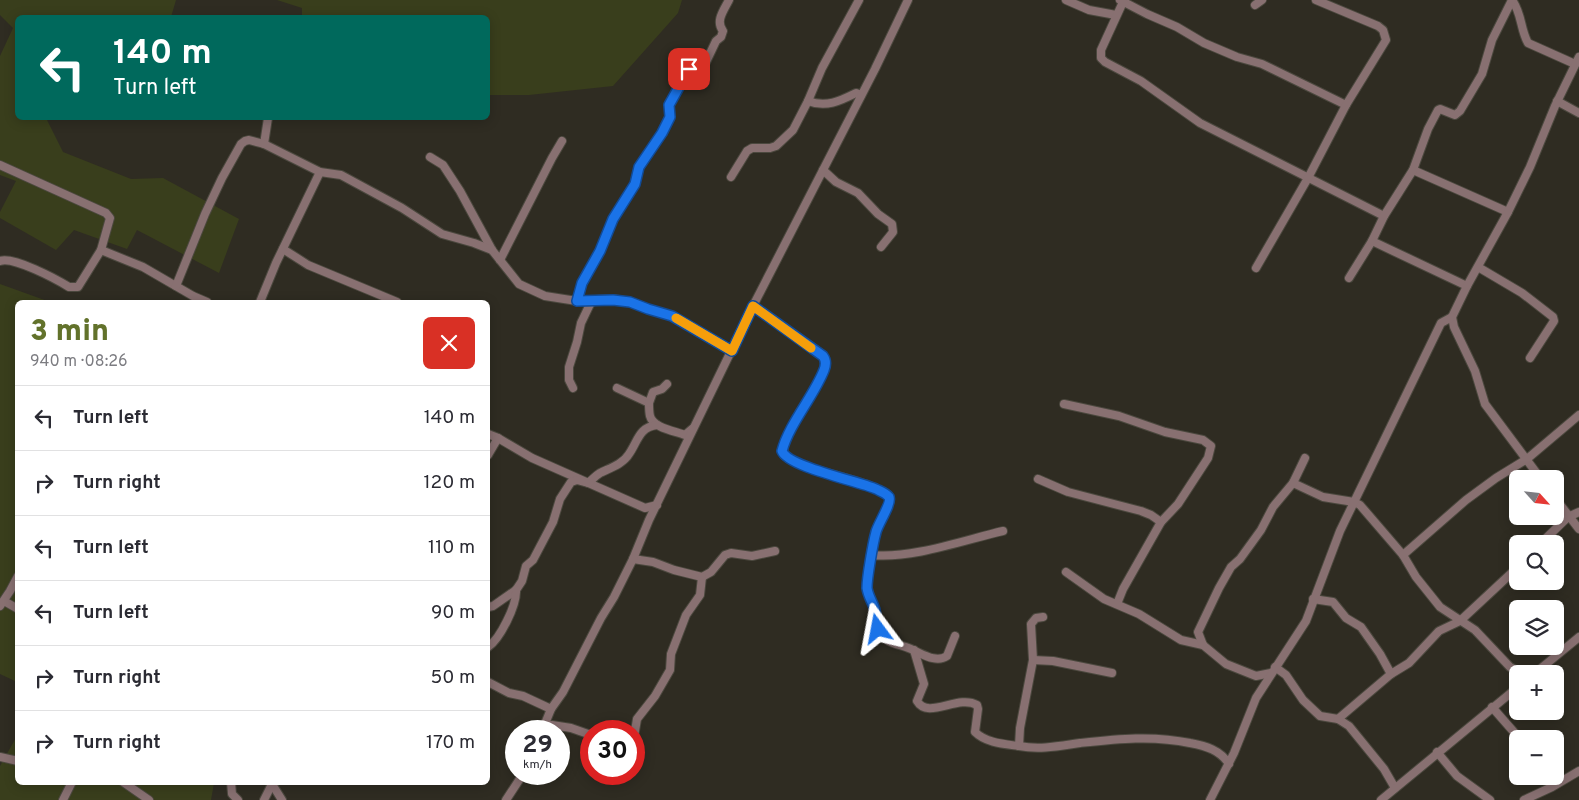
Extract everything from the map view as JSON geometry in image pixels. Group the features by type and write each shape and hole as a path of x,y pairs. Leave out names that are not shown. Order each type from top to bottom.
{"street":[{"path":"577,301 582,283 600,251 613,219 635,184 639,167 670,117 669,105 689,69 706,62 716,41 721,37 720,18 729,0"},
{"path":"731,178 747,151 752,148 776,146 793,130 822,68 859,0"},
{"path":"546,720 633,559 753,306 875,70 908,0"},
{"path":"1066,0 1089,10 1116,15"},
{"path":"1255,5 1262,0"},
{"path":"1256,268 1308,178 1346,105 1386,40 1383,30 1378,26 1316,0"},
{"path":"1210,800 1234,753 1256,698 1306,621 1340,531 1354,502 1441,323 1452,317 1508,212 1530,167 1557,101 1577,61 1528,43 1520,11 1512,0 1492,40 1482,74 1458,114 1454,115 1440,109 1438,110 1428,129 1414,170 1384,216 1372,241 1349,278"},
{"path":"1346,105 1262,64 1237,57 1204,43 1169,23 1121,1 1101,50 1101,58 1105,62 1141,82 1200,123 1384,216"},
{"path":"808,101 817,105 835,104 856,93 861,95"},
{"path":"1557,101 1579,113"},
{"path":"264,144 268,120"},
{"path":"176,286 201,229 205,214 222,178 241,144 249,140 264,144 320,172 342,175 402,208 442,234 492,250"},
{"path":"500,260 562,141"},
{"path":"430,157 440,162 455,183 492,250 519,284 544,296 577,301 613,300 630,302 672,316 732,351"},
{"path":"0,165 109,215 109,223 101,250 80,284 74,288 16,261 0,261"},
{"path":"823,170 836,182 858,193 878,214 892,224 893,232 882,247"},
{"path":"1414,170 1508,212"},
{"path":"261,300 320,172"},
{"path":"1372,241 1467,286"},
{"path":"283,249 308,264 392,300"},
{"path":"101,250 143,267 202,300"},
{"path":"1478,267 1522,293 1553,317 1554,321 1530,358"},
{"path":"573,388 569,367 581,323 592,300"},
{"path":"753,306 823,356 825,360 824,370 803,407 782,451 784,455 788,459 821,472 862,483 886,494 889,498 890,502 873,541 867,587 875,609 878,629 888,640 935,659 947,656 955,636"},
{"path":"1452,317 1454,328 1475,371 1485,404 1535,470"},
{"path":"1441,323 1454,328"},
{"path":"667,384 662,389 653,392 649,403 652,422 685,435 690,432 697,421"},
{"path":"617,388 649,403"},
{"path":"1064,404 1119,416 1165,432 1203,440 1211,446 1208,458 1178,504 1161,522 1123,589 1117,604"},
{"path":"1403,555 1466,500 1496,478 1527,459 1579,415"},
{"path":"588,483 598,474 612,468 628,456 641,432 652,425 657,425"},
{"path":"490,435 532,458 645,508 657,505"},
{"path":"490,451 498,438"},
{"path":"1190,642 1198,632 1218,588 1231,567 1240,560 1261,530 1273,507 1293,483 1305,458"},
{"path":"490,607 516,590 522,581 526,566 533,560 554,522 560,499 565,489 571,482 577,480 588,483"},
{"path":"1038,480 1068,492 1141,511 1161,522"},
{"path":"1293,483 1324,497 1354,502 1364,508 1403,555 1416,578 1440,607 1483,637 1509,666"},
{"path":"645,508 650,520"},
{"path":"1564,511 1579,529"},
{"path":"1549,535 1568,517 1579,512"},
{"path":"872,555 888,557 916,552 1003,531"},
{"path":"633,559 652,562 702,577 711,572 725,555 731,553 752,556 775,551"},
{"path":"1066,572 1097,594 1139,614 1181,640 1203,645 1226,664 1256,676 1262,687"},
{"path":"1338,719 1391,674 1409,663 1439,631 1460,621 1509,575"},
{"path":"637,720 655,696 670,670 671,654 686,615 700,595 702,577"},
{"path":"15,582 2,603 15,608"},
{"path":"490,646 494,643 510,614 515,603 516,590"},
{"path":"1313,599 1333,602 1346,618 1361,627 1391,674"},
{"path":"1019,746 1020,728 1033,660 1031,624 1036,618 1043,617"},
{"path":"1198,632 1203,645"},
{"path":"1545,665 1579,636"},
{"path":"914,650 924,684 917,701 919,705 933,709 955,703 974,703 978,709 975,732 979,736 997,743 1034,748 1151,738 1201,745 1223,755 1229,764"},
{"path":"1033,660 1068,664 1112,673"},
{"path":"1256,676 1273,670 1286,675 1303,700 1320,716 1338,719 1349,726 1384,769 1395,788"},
{"path":"490,683 551,709"},
{"path":"1381,800 1509,694"},
{"path":"1492,707 1512,730"},
{"path":"1437,752 1457,776 1490,800"},
{"path":"1223,755 1234,753"},
{"path":"0,757 15,760"},
{"path":"1564,781 1579,771"},
{"path":"63,800 70,785"},
{"path":"126,785 149,800"},
{"path":"231,785 232,794 238,800"},
{"path":"506,800 516,785"},
{"path":"1524,800 1557,785"},
{"path":"270,795 282,800"}],"green space":[{"path":"0,0 176,0 172,15 15,15 15,120 47,120 63,152 131,179 163,178 239,219 219,273 137,230 127,249 74,230 56,250 0,218 0,212 16,181 0,175 0,56 13,28 0,15"},
{"path":"277,0 682,0 678,13 613,86 529,95 490,95 490,15 302,15 302,8"},
{"path":"0,284 44,300 15,300 15,681 0,674"},
{"path":"15,740 15,785 214,785 211,800 0,800 0,766"}],"slow traffic":[{"path":"676,318 720,346 732,351 753,306 811,348"}],"route":[{"path":"689,69 669,105 670,117 662,133 639,167 635,184 613,219 600,251 582,283 577,301 613,300 630,302 672,316 720,346 732,351 753,306 823,356 826,366 803,407 782,451 788,459 821,472 862,483 886,494 889,498 890,502 873,541 867,587 875,609 878,629"}]}
